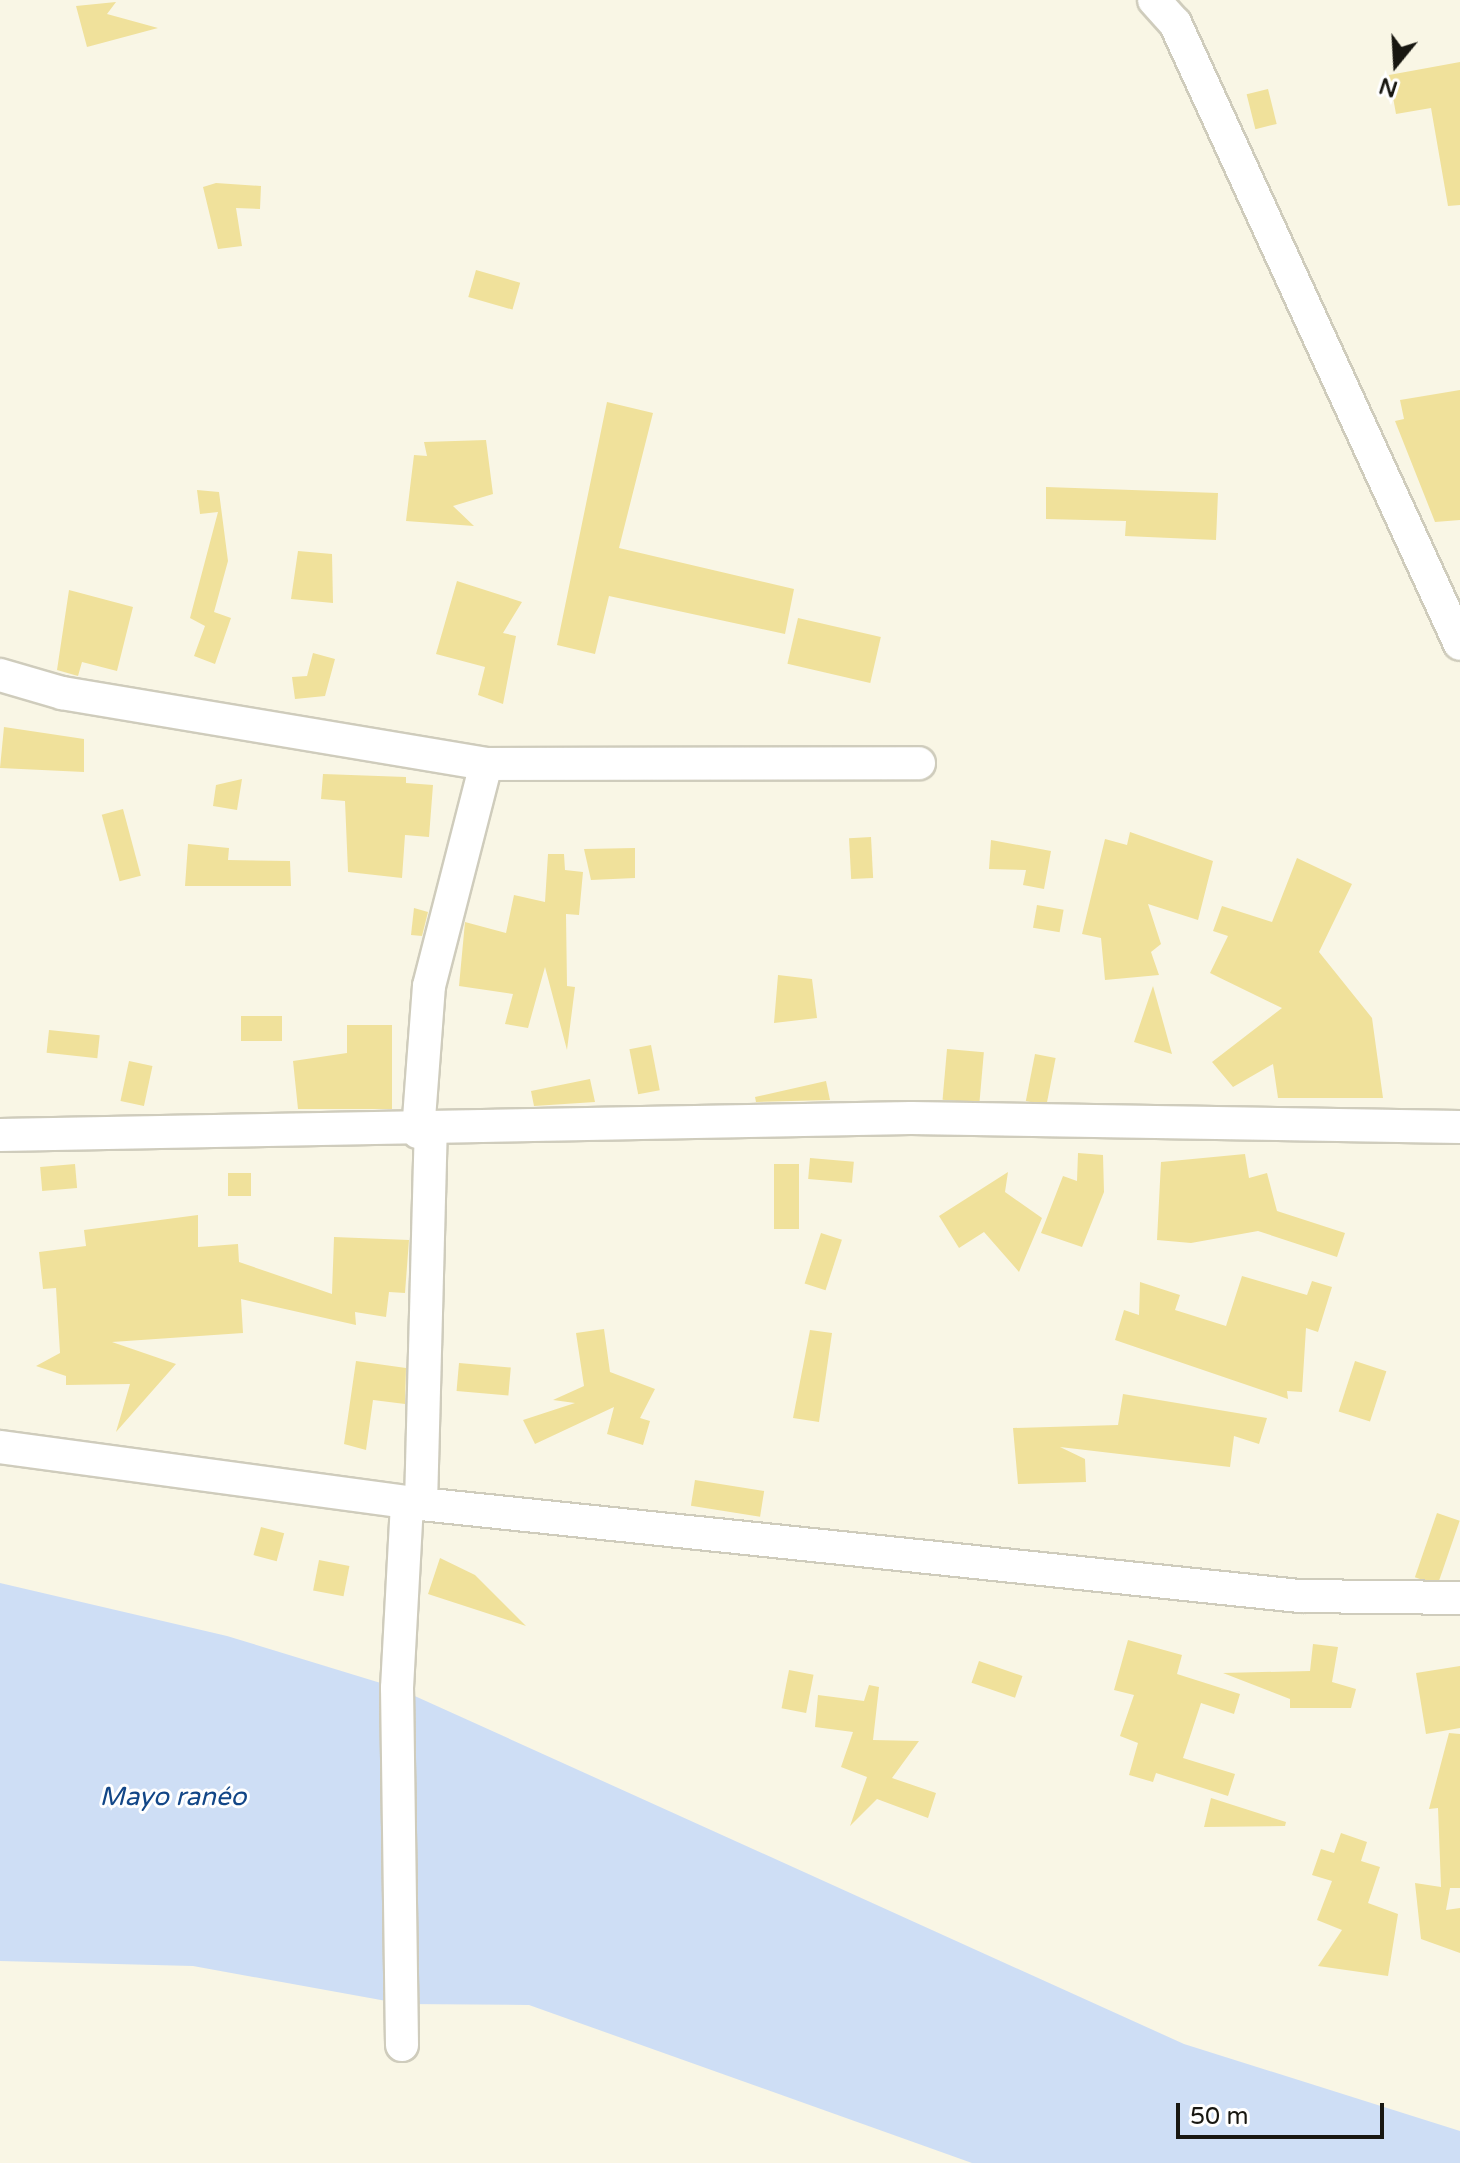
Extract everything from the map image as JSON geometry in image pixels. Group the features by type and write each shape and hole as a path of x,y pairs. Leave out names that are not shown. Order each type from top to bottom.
{"street":[{"path":"1154,0 1175,23 1460,644"},
{"path":"0,675 62,693 486,764 919,763"},
{"path":"402,2045 397,1688 414,1503 429,986 486,764"},
{"path":"0,1135 425,1131 911,1118 1460,1127"},
{"path":"0,1447 414,1503 1300,1596 1460,1598"}],"water":[{"name":"Mayo ranéo","path":"0,1583 227,1636 397,1688 1184,2044 1460,2131 1460,2163 972,2163 529,2005 403,2004 193,1966 0,1961"}],"building":[{"path":"116,2 107,14 158,28 87,47 76,6"},
{"path":"1460,62 1460,205 1448,206 1431,108 1396,114 1389,75"},
{"path":"1268,89 1277,124 1255,129 1247,94"},
{"path":"216,183 261,186 260,209 236,208 242,246 218,249 203,187"},
{"path":"476,270 520,283 513,310 468,297"},
{"path":"1460,390 1460,520 1435,522 1395,421 1404,419 1400,400"},
{"path":"607,402 653,413 619,548 794,589 785,634 609,596 595,654 557,645"},
{"path":"486,440 493,494 453,506 474,526 406,521 414,455 427,456 424,442"},
{"path":"1046,487 1218,493 1216,540 1125,536 1126,521 1046,519"},
{"path":"197,490 219,492 228,561 214,612 231,618 215,664 194,656 205,626 190,618 218,512 200,514"},
{"path":"298,551 332,554 333,603 291,599"},
{"path":"457,581 522,602 503,633 516,636 503,704 478,695 485,667 436,654"},
{"path":"69,590 133,607 117,671 82,662 78,676 57,670"},
{"path":"798,618 881,637 870,683 787,664"},
{"path":"313,653 335,659 325,696 295,699 292,677 307,676"},
{"path":"4,727 84,739 84,772 0,768"},
{"path":"323,774 406,777 406,783 433,785 429,837 405,835 402,878 348,872 345,801 321,799"},
{"path":"242,779 237,810 213,806 216,785"},
{"path":"123,809 141,876 120,881 102,815"},
{"path":"1130,832 1213,861 1198,920 1148,904 1161,944 1151,952 1159,975 1105,980 1101,938 1082,934 1105,839 1127,845"},
{"path":"871,837 873,878 851,879 849,838"},
{"path":"991,840 1051,851 1044,889 1023,885 1026,870 989,869"},
{"path":"188,844 229,848 228,860 290,861 291,886 185,886"},
{"path":"635,848 635,878 591,880 584,849"},
{"path":"548,854 564,854 565,870 583,872 579,915 566,914 567,986 575,987 567,1050 545,967 528,1028 505,1024 513,994 459,986 465,922 506,933 514,895 545,902"},
{"path":"1297,858 1352,884 1319,952 1372,1018 1383,1098 1278,1098 1273,1064 1233,1087 1212,1062 1282,1008 1210,973 1228,936 1213,931 1222,906 1272,922"},
{"path":"1037,905 1064,910 1060,932 1033,928"},
{"path":"414,908 428,912 422,936 411,935"},
{"path":"778,975 812,979 817,1018 774,1023"},
{"path":"1153,986 1172,1054 1134,1042"},
{"path":"241,1016 282,1016 282,1041 241,1041"},
{"path":"347,1025 392,1025 392,1109 298,1109 293,1061 347,1053"},
{"path":"49,1030 100,1035 97,1058 47,1053"},
{"path":"651,1045 660,1090 638,1094 629,1049"},
{"path":"947,1049 984,1052 979,1103 943,1100"},
{"path":"1035,1054 1056,1058 1046,1105 1026,1101"},
{"path":"129,1061 152,1066 144,1106 120,1101"},
{"path":"590,1079 595,1102 534,1106 531,1091"},
{"path":"826,1081 830,1100 756,1102 755,1097"},
{"path":"1078,1153 1103,1155 1104,1192 1082,1247 1041,1233 1063,1176 1077,1181"},
{"path":"1245,1154 1249,1178 1267,1173 1277,1211 1345,1233 1337,1257 1258,1231 1191,1243 1157,1240 1161,1162"},
{"path":"810,1158 854,1162 852,1183 808,1179"},
{"path":"75,1164 77,1188 42,1191 40,1167"},
{"path":"774,1164 799,1164 799,1229 774,1229"},
{"path":"1008,1172 1005,1192 1042,1218 1019,1272 984,1232 959,1248 939,1216"},
{"path":"228,1173 251,1173 251,1196 228,1196"},
{"path":"198,1215 198,1247 238,1244 239,1262 332,1294 334,1237 409,1240 405,1293 389,1292 386,1317 355,1312 356,1325 241,1299 243,1333 112,1342 176,1364 116,1432 130,1384 66,1385 66,1376 36,1366 60,1353 56,1288 43,1289 39,1252 86,1246 84,1230"},
{"path":"821,1233 842,1240 826,1290 805,1283"},
{"path":"1242,1276 1307,1295 1312,1281 1332,1287 1318,1332 1306,1328 1302,1392 1287,1391 1288,1399 1115,1340 1124,1310 1139,1315 1140,1282 1180,1295 1175,1310 1226,1326"},
{"path":"604,1329 610,1372 655,1389 640,1418 650,1421 643,1445 607,1434 614,1407 535,1444 523,1420 575,1403 553,1400 584,1386 576,1333"},
{"path":"810,1330 832,1333 819,1422 793,1418"},
{"path":"356,1361 406,1368 405,1404 373,1400 366,1450 344,1444"},
{"path":"1355,1361 1386,1371 1370,1422 1339,1411"},
{"path":"459,1363 511,1368 508,1395 457,1391"},
{"path":"1123,1394 1267,1418 1259,1444 1234,1436 1230,1467 1060,1447 1085,1459 1086,1482 1018,1484 1013,1428 1118,1425"},
{"path":"695,1480 764,1491 760,1517 691,1506"},
{"path":"1437,1513 1460,1521 1438,1585 1415,1577"},
{"path":"261,1527 284,1533 277,1561 253,1555"},
{"path":"440,1558 475,1575 526,1626 428,1594"},
{"path":"319,1560 349,1566 344,1596 313,1590"},
{"path":"1128,1640 1182,1655 1177,1674 1240,1694 1234,1714 1201,1703 1183,1758 1235,1774 1228,1796 1156,1773 1153,1782 1129,1775 1138,1743 1120,1736 1134,1695 1114,1690"},
{"path":"1313,1644 1338,1647 1332,1682 1356,1689 1351,1708 1290,1708 1290,1699 1223,1673 1310,1671"},
{"path":"979,1661 1022,1676 1015,1698 972,1683"},
{"path":"1460,1666 1460,1728 1426,1734 1416,1673"},
{"path":"789,1670 814,1675 806,1713 782,1708"},
{"path":"869,1685 879,1687 873,1740 919,1741 892,1778 936,1793 928,1818 877,1799 850,1826 867,1777 841,1767 853,1732 815,1727 818,1695 864,1701"},
{"path":"1449,1733 1460,1734 1460,1888 1450,1888 1446,1910 1460,1908 1460,1953 1421,1939 1415,1883 1441,1887 1438,1808 1429,1809"},
{"path":"1211,1798 1286,1822 1285,1826 1204,1827"},
{"path":"1341,1833 1367,1842 1361,1861 1380,1867 1368,1903 1398,1914 1388,1976 1318,1966 1342,1930 1317,1920 1332,1881 1312,1875 1321,1849 1334,1853"}]}
